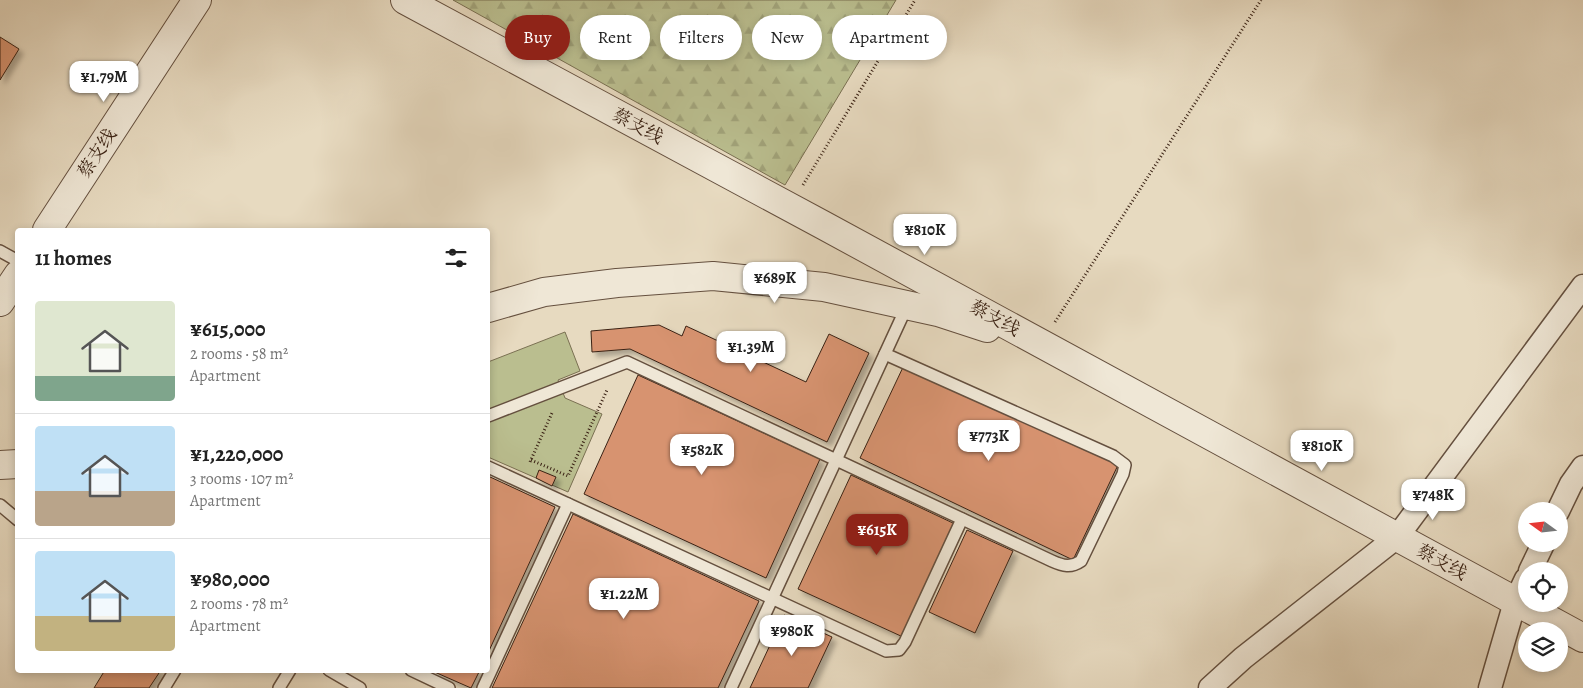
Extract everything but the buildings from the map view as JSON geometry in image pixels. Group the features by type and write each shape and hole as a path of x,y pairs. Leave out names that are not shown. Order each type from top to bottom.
{"street":[{"name":"蔡支线","path":"48,228 197,0"},
{"name":"蔡支线","path":"405,0 1397,537 1518,589"},
{"path":"490,307 544,292 618,283 713,276 824,287 938,312 1048,347"},
{"path":"0,302 15,280"},
{"path":"1210,688 1244,658 1397,537 1583,286"},
{"path":"0,465 15,464"},
{"path":"1562,502 1571,484 1583,467"},
{"path":"1490,688 1518,599"},
{"name":"蔡支线","path":"1549,612 1583,638"}],"lane":[{"path":"0,251 15,259"},
{"path":"731,688 908,306"},
{"path":"490,415 627,362 1063,566 1074,566 1081,561 1123,474 1124,465 1113,456 885,354"},
{"path":"490,468 772,599 886,651 892,652 899,650 905,642 962,519"},
{"path":"490,673 568,504"},
{"path":"0,505 15,518"},
{"path":"164,688 173,673"},
{"path":"279,688 288,673"},
{"path":"333,673 360,688"},
{"path":"418,673 450,688"},
{"path":"483,688 490,673"}],"path":[{"path":"790,207 915,0"},
{"path":"1048,347 1261,0"},
{"path":"531,460 568,476 619,366"},
{"path":"521,483 563,387"}],"green space":[{"path":"453,0 896,0 887,15 832,15 832,60 860,60 785,185 561,60 570,60 570,15 505,15 505,29"},
{"path":"565,332 580,371 558,380 565,398 602,414 568,492 490,458 490,361"}]}
